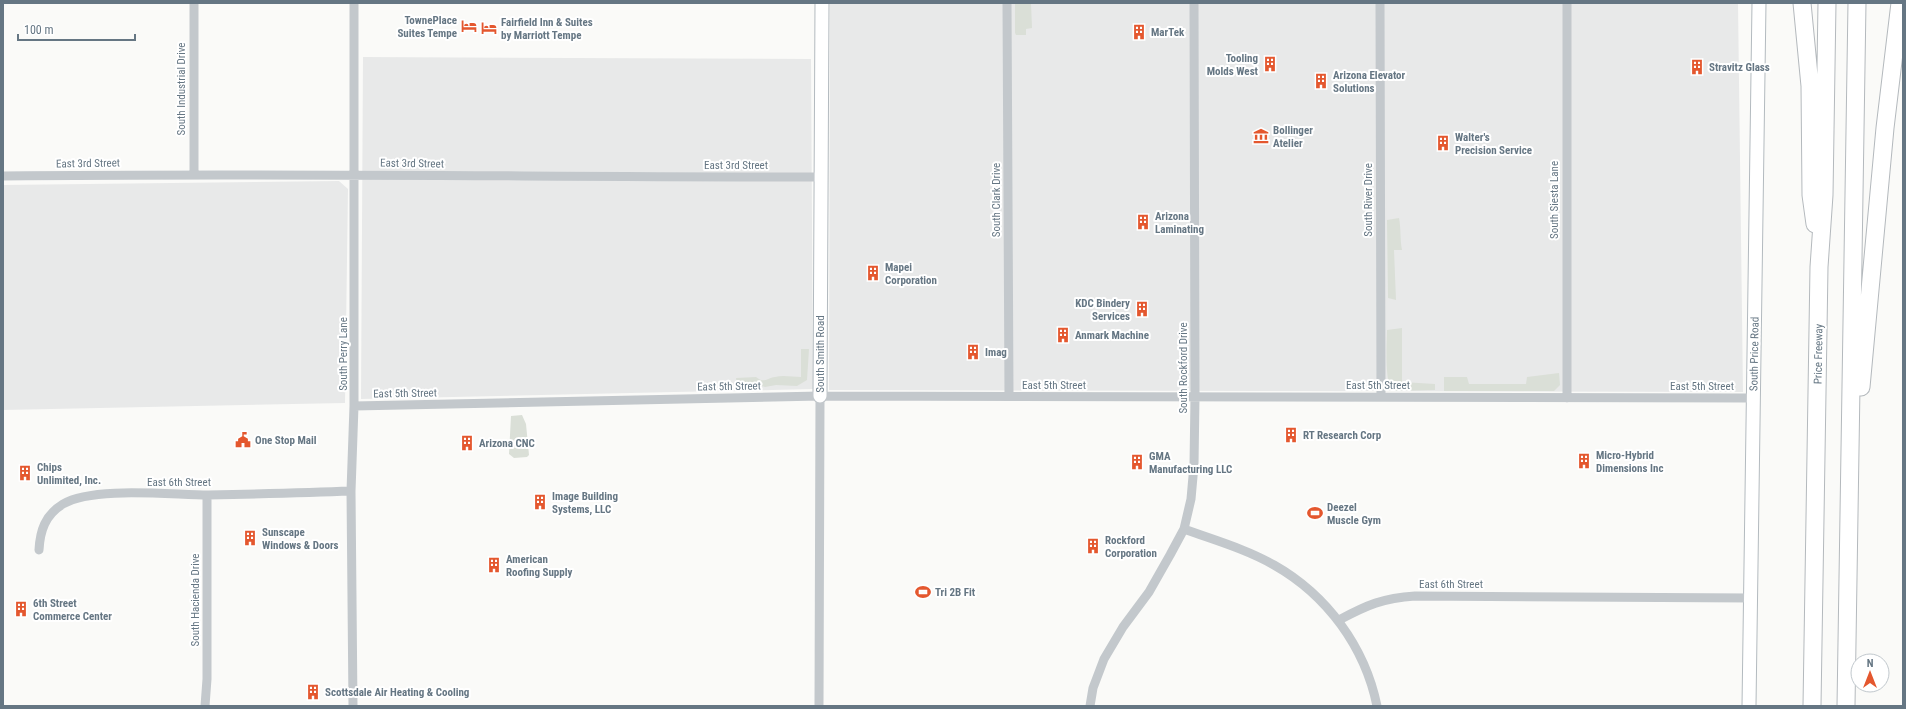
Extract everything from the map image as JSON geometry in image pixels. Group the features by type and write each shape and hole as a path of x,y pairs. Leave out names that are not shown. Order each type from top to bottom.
{"highway":[{"path":"1802,3 1811,106 1812,195 1819,267"},
{"name":"Price Freeway","path":"1812,706 1819,267 1824,195 1827,3"},
{"path":"1846,706 1856,3"},
{"path":"1849,497 1885,128 1900,3"}],"main road":[{"name":"South Smith Road","path":"820,396 822,3"},
{"name":"South Price Road","path":"1749,706 1759,3"}],"street":[{"name":"South Industrial Drive","path":"194,3 194,174"},
{"name":"South Perry Lane","path":"353,706 351,491 354,406 354,3"},
{"name":"South Clark Drive","path":"1007,3 1009,396"},
{"name":"South Rockford Drive","path":"1090,706 1093,688 1104,659 1123,627 1149,592 1184,529 1191,499 1193,480 1195,397 1194,3"},
{"name":"South River Drive","path":"1380,3 1381,397"},
{"name":"South Siesta Lane","path":"1566,3 1567,398"},
{"name":"East 3rd Street","path":"3,176 355,174 440,176 821,177"},
{"name":"East 5th Street","path":"354,406 820,396 1753,398"},
{"name":"South Smith Road","path":"819,706 820,396"},
{"name":"East 6th Street","path":"39,550 40,535 44,522 63,504 80,498 104,494 207,494 351,491"},
{"name":"South Hacienda Drive","path":"204,706 207,679 207,494"},
{"path":"1184,529 1273,564 1302,583 1339,620 1361,657 1373,686 1377,706"},
{"name":"East 6th Street","path":"1339,620 1361,608 1380,601 1415,596 1751,598"}],"shaded area":[{"path":"830,3 1738,3 1743,392 829,390"},
{"path":"1015,3 1031,3 1032,28 1026,29 1026,35 1016,35 1015,33"},
{"path":"363,57 811,59 813,389 361,399"},
{"path":"339,181 348,189 345,403 3,410 3,185"},
{"path":"1399,218 1402,250 1394,250 1396,300 1388,298 1387,220"},
{"path":"1402,328 1402,382 1435,384 1435,390 1393,391 1390,387 1387,372 1387,330"},
{"path":"801,349 809,349 807,380 797,386 776,385 765,387 757,384 737,385 736,378 756,377 761,380 766,380 778,376 801,377"},
{"path":"1559,373 1560,385 1554,391 1444,391 1444,377 1467,377 1469,384 1526,384 1527,377"},
{"path":"522,415 526,424 529,455 527,457 514,458 509,454 511,416"}],"place":[{"name":"TownePlace Suites Tempe","path":"469,26"},
{"name":"Fairfield Inn & Suites by Marriott Tempe","path":"489,28"},
{"name":"MarTek","path":"1139,32"},
{"name":"Tooling Molds West","path":"1270,64"},
{"name":"Stravitz Glass","path":"1697,67"},
{"name":"Arizona Elevator Solutions","path":"1321,81"},
{"name":"Bollinger Atelier","path":"1261,136"},
{"name":"Walter's Precision Service","path":"1443,143"},
{"name":"Arizona Laminating","path":"1143,222"},
{"name":"Mapei Corporation","path":"873,273"},
{"name":"KDC Bindery Services","path":"1142,309"},
{"name":"Anmark Machine","path":"1063,335"},
{"name":"Imag","path":"973,352"},
{"name":"RT Research Corp","path":"1291,435"},
{"name":"One Stop Mail","path":"243,440"},
{"name":"Arizona CNC","path":"467,443"},
{"name":"Micro-Hybrid Dimensions Inc","path":"1584,461"},
{"name":"GMA Manufacturing LLC","path":"1137,462"},
{"name":"Chips Unlimited, Inc.","path":"25,473"},
{"name":"Image Building Systems, LLC","path":"540,502"},
{"name":"Deezel Muscle Gym","path":"1315,513"},
{"name":"Sunscape Windows & Doors","path":"250,538"},
{"name":"Rockford Corporation","path":"1093,546"},
{"name":"American Roofing Supply","path":"494,565"},
{"name":"Tri 2B Fit","path":"923,592"},
{"name":"6th Street Commerce Center","path":"21,609"},
{"name":"Scottsdale Air Heating & Cooling","path":"313,692"}]}
